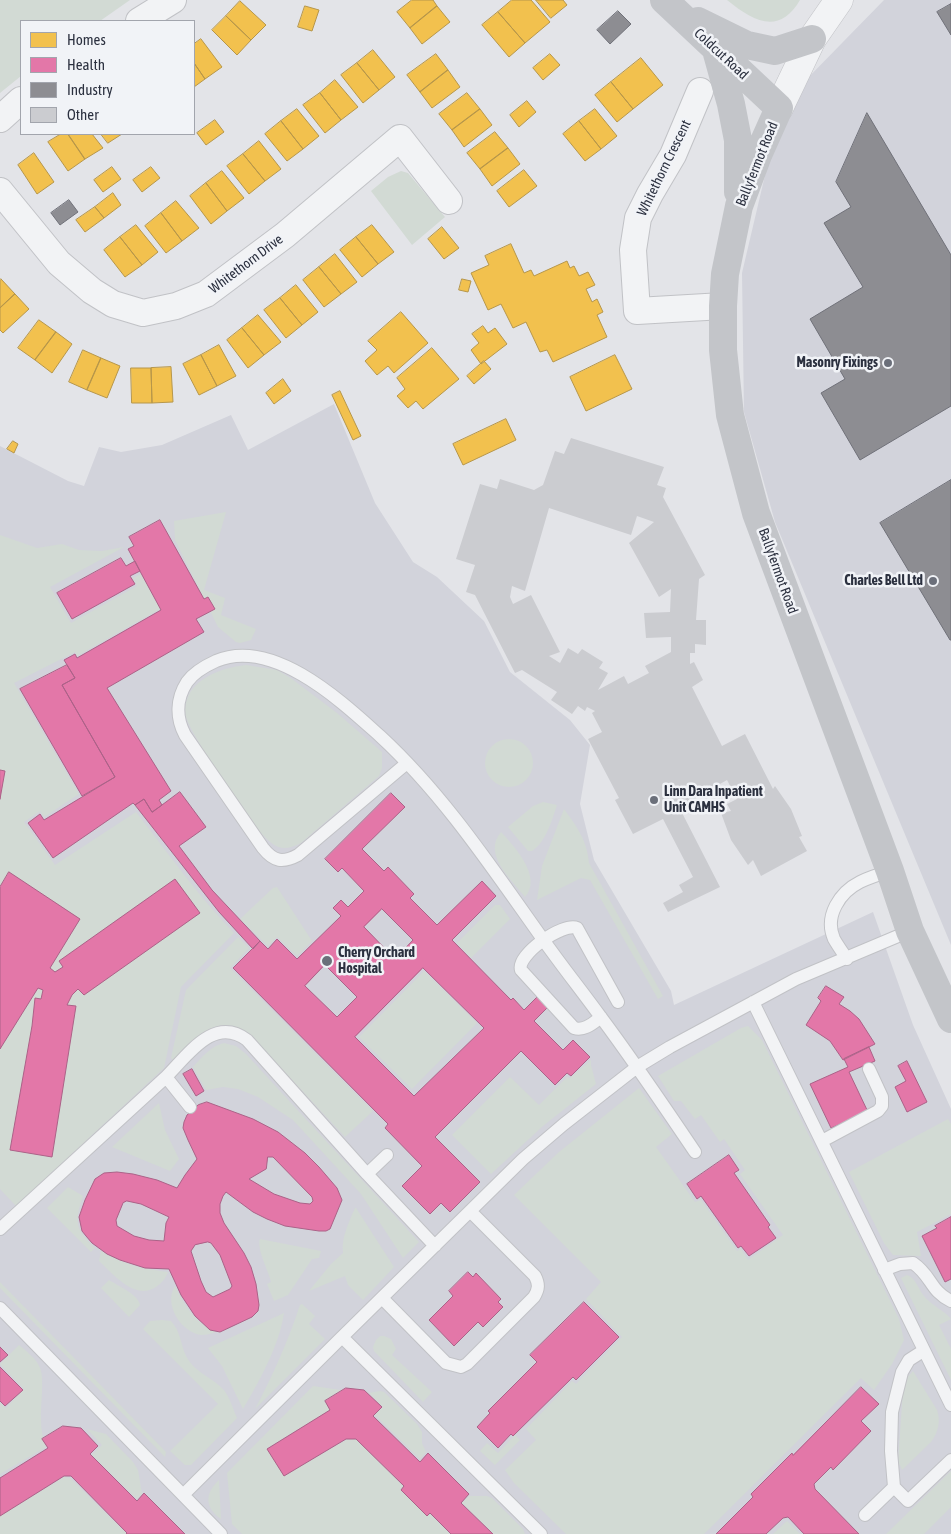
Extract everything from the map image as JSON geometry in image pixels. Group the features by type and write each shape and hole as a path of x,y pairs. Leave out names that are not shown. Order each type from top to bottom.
{"main road":[{"path":"669,5 748,45 774,51 812,39"},
{"name":"Coldcut Road","path":"669,5 779,108"},
{"path":"716,50 731,104 738,140 738,206"},
{"name":"Ballyfermot Road","path":"779,108 738,206 726,274 722,350 730,415 756,513 890,871 910,931 951,1019"}],"street":[{"path":"141,20 173,0"},
{"path":"779,108 812,39 838,0"},
{"name":"Whitethorn Crescent","path":"700,91 673,155 638,218 633,250 637,311 723,306"},
{"path":"0,119 20,101"},
{"name":"Whitethorn Drive","path":"0,191 59,263 92,291 113,304 143,313 176,306 206,294 285,235 400,138 450,201"}],"lane":[{"path":"407,763 298,855 289,860 280,860 270,857 262,848 185,735 179,724 179,702 187,682 206,665 237,655 270,660 299,673 334,698 381,737 407,763 427,784 462,828 601,1017 696,1152"},
{"path":"847,959 834,939 832,931 834,908 838,901 852,887 890,871"},
{"path":"601,1017 584,1028 579,1030 574,1028 521,970 522,960 543,940 568,926 578,928 618,1002"},
{"path":"183,1495 536,1147 637,1067 670,1047 796,979 910,931"},
{"path":"753,1002 951,1405"},
{"path":"0,1229 206,1038 227,1031 239,1034 247,1040 367,1174 435,1246"},
{"path":"822,1141 878,1111 882,1106 882,1097 869,1069"},
{"path":"166,1077 190,1107"},
{"path":"367,1174 387,1154"},
{"path":"382,1298 446,1363 461,1367 467,1364 538,1292 538,1283 535,1276 470,1211"},
{"path":"884,1270 900,1264 913,1264 926,1275 935,1291 951,1301"},
{"path":"0,1308 221,1534"},
{"path":"342,1337 541,1534"},
{"path":"923,1351 908,1360 898,1381 892,1412 891,1451 894,1487 908,1501 951,1460"},
{"path":"865,1515 894,1487"}],"shaded area":[{"path":"0,0 130,0 101,20 20,20 20,77 0,93"},
{"path":"727,0 800,0 792,11 783,18 775,21 765,21 746,14"},
{"path":"884,0 951,0 951,945 775,522 744,412 742,273 770,154 801,85"},
{"path":"401,171 408,173 445,217 412,245 371,191 388,177"},
{"name":"Cherry Orchard Hospital","path":"334,404 375,503 413,562 437,577 484,621 510,672 570,720 590,745 580,804 594,860 671,991 674,1005 873,912 913,1025 951,1109 951,1534 0,1534 0,446 68,481 84,486 99,447 121,452 162,445 231,415 248,450"},
{"path":"226,512 204,590 225,598 221,615 256,629 251,640 240,643 236,642 218,627 175,540 174,521"},
{"path":"0,535 37,548 62,544 79,550 102,551 124,547 50,587 71,623 137,586 133,578 141,574 160,609 77,656 75,652 14,683 79,794 44,817 40,811 24,822 55,865 136,812 196,889 234,933 181,987 164,1068 16,1206 0,1189"},
{"path":"246,665 277,670 292,679 337,713 382,752 382,768 379,776 301,843 289,848 274,845 261,833 205,753 188,722 185,712 187,701 197,684 215,673"},
{"path":"509,739 518,741 526,746 531,754 533,763 531,772 526,780 518,785 509,787 500,785 492,780 487,772 485,763 487,754 492,746 500,741"},
{"path":"543,802 557,805 545,836 537,847 532,851 528,851 508,827 533,806"},
{"path":"564,809 584,841 589,863 663,996 658,999 590,880 581,878 537,900 542,866"},
{"path":"501,832 519,853 529,871 530,889 525,897 506,874 497,857 495,849 496,840"},
{"path":"277,887 312,941 297,956 277,937 268,946 240,919 273,888"},
{"path":"495,905 500,905 510,919 471,958 457,943"},
{"path":"238,937 249,948 230,968 373,1111 345,1137 251,1036 239,1029 218,1026 200,1035 173,1060 171,1058 186,990"},
{"path":"424,971 477,1023 412,1089 359,1037"},
{"path":"748,1026 762,1040 899,1319 904,1340 892,1364 874,1390 861,1378 704,1534 566,1534 514,1483 505,1470 536,1440 526,1429 572,1381 576,1384 622,1337 586,1299 601,1282 514,1195 559,1152 639,1088 672,1134 656,1147 695,1202 701,1200 737,1251 741,1249 748,1260 783,1235 740,1174 745,1170 724,1139 720,1142 701,1115 695,1119 681,1101 674,1101 658,1076 741,1028"},
{"path":"224,1043 236,1046 246,1054 419,1242 403,1258 361,1194 293,1120 258,1097 238,1089 223,1087 206,1090 193,1067 211,1049"},
{"path":"591,1060 596,1084 543,1126 491,1174 452,1135 510,1077 539,1105 567,1077 570,1078"},
{"path":"159,1103 165,1130 179,1159 170,1171 112,1147"},
{"path":"948,1119 951,1124 951,1214 917,1232 921,1256 893,1255 884,1243 849,1172"},
{"path":"68,1187 83,1196 78,1212 78,1225 83,1236 95,1248 91,1252 47,1208"},
{"path":"355,1208 394,1267 363,1300 348,1285 345,1276 309,1291 331,1264 343,1253 344,1236"},
{"path":"260,1239 321,1251 319,1258 312,1259 288,1295 274,1301 267,1284 271,1282 261,1254"},
{"path":"101,1251 133,1265 168,1272 164,1280 156,1287 140,1291 118,1279 99,1261"},
{"path":"907,1275 915,1281 927,1299 951,1319 939,1325 951,1349 951,1380 901,1278"},
{"path":"109,1280 136,1297 140,1305 129,1317 101,1288"},
{"path":"0,1282 166,1452 165,1457 0,1288"},
{"path":"175,1286 192,1314 209,1329 216,1332 201,1335 187,1329 181,1323 176,1316 171,1301"},
{"path":"302,1304 315,1316 309,1324 325,1339 255,1409 274,1371"},
{"path":"284,1313 282,1325 273,1350 262,1375 243,1409 222,1366 208,1348"},
{"path":"150,1321 171,1321 174,1325 179,1333 186,1356 194,1367 224,1390 237,1418 191,1465 185,1465 170,1451 218,1404 143,1329"},
{"path":"380,1336 391,1339 396,1349 392,1355 432,1392 423,1402 374,1351 373,1347"},
{"path":"19,1345 34,1358 41,1371 41,1427 46,1447 0,1474 0,1403 6,1408 24,1389 0,1364"},
{"path":"913,1371 937,1410 939,1423 931,1442 902,1470 898,1461 904,1381"},
{"path":"313,1386 341,1390 324,1401 330,1410 267,1448 284,1476 346,1440 356,1439 403,1486 400,1490 427,1516 430,1514 450,1534 242,1534 232,1524 227,1473"},
{"path":"384,1392 417,1424 422,1432 422,1443 426,1452 420,1459 375,1415 383,1407 369,1393"},
{"path":"87,1429 106,1434 133,1462 138,1470 142,1494 137,1499 92,1455 102,1445"},
{"path":"515,1435 520,1440 495,1465 480,1451 487,1443 498,1453"},
{"path":"951,1471 951,1507 924,1534 886,1534"},
{"path":"64,1477 70,1478 126,1533 0,1534 0,1516"},
{"path":"219,1480 221,1519 212,1510 208,1500 211,1490"},
{"path":"469,1496 487,1496 492,1498 523,1529 525,1534 494,1534 462,1503"},
{"path":"787,1521 800,1534 773,1534"}],"building: Homes":[{"path":"412,0 433,0 437,6 410,28 397,12"},
{"path":"512,0 531,0 550,22 525,43 498,12"},
{"path":"536,0 563,0 567,5 551,18"},
{"path":"240,1 266,25 251,40 226,16"},
{"path":"305,6 319,10 312,31 298,27"},
{"path":"437,6 450,22 422,44 410,28"},
{"path":"498,12 525,43 509,57 482,25"},
{"path":"226,16 251,40 237,55 212,30"},
{"path":"201,39 222,67 205,79 195,64 195,43"},
{"path":"373,50 395,77 379,90 357,63"},
{"path":"436,54 448,70 420,92 407,75"},
{"path":"550,54 560,65 543,80 533,68"},
{"path":"641,58 663,85 633,109 611,82"},
{"path":"357,63 379,90 363,103 341,75"},
{"path":"195,64 205,79 195,86"},
{"path":"448,70 460,87 432,108 420,92"},
{"path":"335,80 358,107 341,120 320,93"},
{"path":"611,82 633,109 617,122 595,95"},
{"path":"320,93 341,120 325,133 303,105"},
{"path":"467,93 480,109 452,130 439,114"},
{"path":"527,101 536,112 519,127 510,115"},
{"path":"297,109 319,136 303,149 281,121"},
{"path":"480,109 492,125 464,147 452,130"},
{"path":"595,109 617,136 601,149 579,121"},
{"path":"215,120 224,132 206,145 197,133"},
{"path":"281,121 303,149 287,161 265,134"},
{"path":"579,121 601,149 585,161 563,134"},
{"path":"495,132 508,148 480,169 467,153"},
{"path":"59,135 69,135 85,159 68,171 48,142"},
{"path":"69,135 93,135 103,148 85,159"},
{"path":"102,135 120,135 108,143"},
{"path":"259,141 281,169 265,181 243,154"},
{"path":"508,148 520,164 492,186 480,169"},
{"path":"34,153 54,182 37,194 18,165"},
{"path":"243,154 265,181 249,194 227,166"},
{"path":"112,167 121,179 103,192 94,180"},
{"path":"151,167 160,178 142,192 133,180"},
{"path":"524,170 537,186 509,207 497,191"},
{"path":"222,171 244,198 227,211 206,183"},
{"path":"206,183 227,211 211,224 190,196"},
{"path":"113,193 121,205 104,218 95,207"},
{"path":"176,201 199,228 182,241 161,213"},
{"path":"95,207 104,218 85,232 76,220"},
{"path":"161,213 182,241 166,253 145,226"},
{"path":"136,225 158,252 142,265 120,237"},
{"path":"372,225 394,252 378,264 356,237"},
{"path":"442,227 459,248 444,259 428,239"},
{"path":"120,237 142,265 125,277 104,250"},
{"path":"356,237 378,264 362,277 340,250"},
{"path":"511,244 524,273 531,270 534,276 567,261 570,268 574,266 579,276 588,272 595,285 586,289 592,302 597,299 603,312 597,315 607,337 553,362 547,350 540,352 526,322 513,328 501,304 488,310 471,273 489,265 485,256"},
{"path":"335,254 357,282 341,294 319,267"},
{"path":"319,267 341,294 324,307 303,280"},
{"path":"462,279 471,281 468,292 459,290"},
{"path":"0,280 15,294 0,308"},
{"path":"296,285 318,312 302,325 280,298"},
{"path":"15,294 29,309 3,333 0,330 0,308"},
{"path":"280,298 302,325 286,338 264,310"},
{"path":"401,312 428,343 394,373 388,366 377,375 365,361 377,350 368,341"},
{"path":"258,315 281,342 264,355 242,328"},
{"path":"39,320 56,332 35,360 18,348"},
{"path":"483,326 488,333 495,328 507,344 481,364 471,350 479,343 472,334"},
{"path":"242,328 264,355 248,368 227,340"},
{"path":"56,332 72,344 52,373 35,360"},
{"path":"219,345 236,376 217,386 201,355"},
{"path":"432,348 459,379 423,409 416,401 408,408 397,396 405,389 397,378"},
{"path":"83,350 101,358 87,390 69,382"},
{"path":"201,355 217,386 199,395 183,364"},
{"path":"615,355 632,389 586,411 570,377"},
{"path":"101,358 120,366 107,398 87,390"},
{"path":"484,361 491,369 474,384 467,376"},
{"path":"171,367 173,402 152,403 151,368"},
{"path":"131,368 151,368 152,403 132,403"},
{"path":"283,379 291,391 274,404 266,393"},
{"path":"340,391 361,436 353,440 332,395"},
{"path":"506,419 516,440 463,465 453,444"},
{"path":"13,441 18,444 14,453 7,449"}],"building: Health":[{"path":"160,520 204,599 208,597 215,609 196,619 204,632 107,688 171,791 159,800 162,805 152,812 144,799 135,805 133,803 53,858 28,823 40,814 44,820 115,777 62,685 75,678 64,660 75,654 77,658 161,610 128,549 134,546 129,537"},
{"path":"121,558 126,566 135,561 140,571 130,576 135,584 72,619 57,593"},
{"path":"67,665 75,678 62,685 115,777 82,796 20,689"},
{"path":"0,770 5,771 0,799"},
{"path":"180,792 206,827 179,846 212,890 260,941 253,949 219,912 135,805 144,799 152,812"},
{"path":"391,793 405,807 362,849 384,871 388,867 414,894 410,898 437,925 482,881 496,896 452,940 511,1000 513,998 524,1010 537,997 548,1007 534,1021 563,1050 573,1040 590,1057 571,1076 567,1073 555,1085 521,1051 435,1137 480,1182 450,1212 441,1203 430,1214 402,1186 422,1166 385,1128 388,1124 233,968 260,941 268,949 277,939 297,959 341,916 333,908 341,900 348,907 364,891 342,868 338,872 325,859","holes":["382,909 413,940 395,959 364,927","325,965 357,997 337,1017 305,986","423,968 484,1028 414,1096 355,1037"]},
{"path":"9,872 80,919 50,968 55,972 63,967 59,961 175,879 200,913 84,995 78,989 72,995 67,1005 76,1006 52,1157 10,1150 32,1026 35,998 41,999 43,990 38,988 0,1049 0,887"},
{"path":"826,986 844,997 839,1004 859,1019 875,1044 843,1060 830,1041 806,1025 821,1001 818,998"},
{"path":"869,1047 875,1061 849,1072 868,1112 831,1128 810,1084 848,1067 844,1059"},
{"path":"907,1061 927,1102 907,1112 895,1087 906,1081 898,1066"},
{"path":"192,1069 204,1091 196,1096 183,1074"},
{"path":"207,1102 253,1119 278,1132 305,1153 319,1167 337,1188 342,1200 330,1229 319,1231 285,1226 267,1219 253,1212 226,1192 220,1204 220,1213 224,1223 251,1267 259,1305 258,1311 252,1317 220,1332 210,1330 195,1316 181,1295 169,1269 145,1268 107,1254 92,1243 82,1231 79,1217 95,1179 104,1173 133,1174 157,1180 177,1188 197,1159 183,1128 187,1115 198,1105","holes":["268,1157 273,1157 312,1197 313,1201 310,1204 300,1203 274,1194 249,1179 266,1169","127,1201 141,1204 169,1217 166,1223 164,1241 134,1236 117,1226 116,1220 123,1203","211,1243 220,1255 232,1286 230,1289 213,1297 206,1292 191,1251 195,1245"]},
{"path":"729,1155 739,1170 734,1173 770,1225 768,1227 776,1238 749,1256 741,1246 738,1248 701,1196 697,1199 687,1184"},
{"path":"951,1217 951,1279 945,1282 922,1236 937,1228 935,1226"},
{"path":"468,1272 473,1277 476,1273 501,1299 498,1302 503,1307 483,1327 478,1322 454,1346 429,1320 453,1296 449,1291"},
{"path":"584,1302 619,1337 576,1380 573,1377 513,1436 511,1434 498,1448 477,1427 490,1413 488,1411 537,1362 530,1355"},
{"path":"0,1347 8,1355 0,1362"},
{"path":"0,1367 23,1390 5,1406 0,1401"},
{"path":"861,1387 879,1404 861,1421 871,1431 833,1470 831,1467 814,1484 815,1489 859,1534 804,1534 788,1517 783,1518 766,1534 716,1534 753,1497 751,1494"},
{"path":"346,1388 364,1390 382,1407 373,1416 420,1462 428,1453 469,1494 461,1503 493,1534 451,1534 430,1513 427,1516 401,1490 404,1486 356,1439 346,1439 284,1476 267,1449 330,1410 325,1401"},
{"path":"63,1426 81,1428 98,1446 90,1454 137,1501 144,1493 185,1534 126,1534 71,1476 64,1476 0,1516 0,1478 48,1448 42,1439"}],"building: Industry":[{"path":"951,4 951,35 937,12"},
{"path":"618,11 631,24 610,44 597,30"},
{"path":"867,113 951,255 951,406 860,460 821,393 845,379 810,319 863,287 824,223 851,207 836,182"},
{"path":"69,200 78,212 60,225 51,213"},
{"name":"Charles Bell Ltd","path":"951,480 951,640 950,640 880,523"}],"building: Other":[{"path":"571,438 664,467 657,485 666,488 663,497 705,575 699,579 696,620 706,620 706,645 695,644 695,653 690,653 690,664 694,662 703,680 692,687 722,746 745,734 773,789 775,786 791,809 802,836 799,837 807,851 761,876 753,860 748,865 731,840 721,813 731,811 727,804 737,799 727,780 679,807 720,887 668,912 663,903 683,892 679,885 693,877 663,819 633,834 615,800 619,798 588,739 602,732 592,713 595,711 587,707 585,711 578,706 572,714 551,700 557,692 522,670 515,673 475,595 466,592 475,565 456,559 480,484 497,489 500,479 534,490 543,485 555,451 564,454","holes":["549,508 631,535 637,516 654,522 629,543 659,597 671,589 670,612 644,613 646,638 671,637 671,652 645,666 649,673 628,684 624,676 598,690 608,673 599,668 603,662 582,649 578,654 568,648 560,663 549,656 560,652 531,595 513,604 510,597 512,586 525,591"]}],"place":[{"name":"Masonry Fixings","path":"888,363"},
{"name":"Charles Bell Ltd","path":"933,581"},
{"name":"Linn Dara Inpatient Unit CAMHS","path":"654,800"},
{"name":"Cherry Orchard Hospital","path":"327,961"}]}
